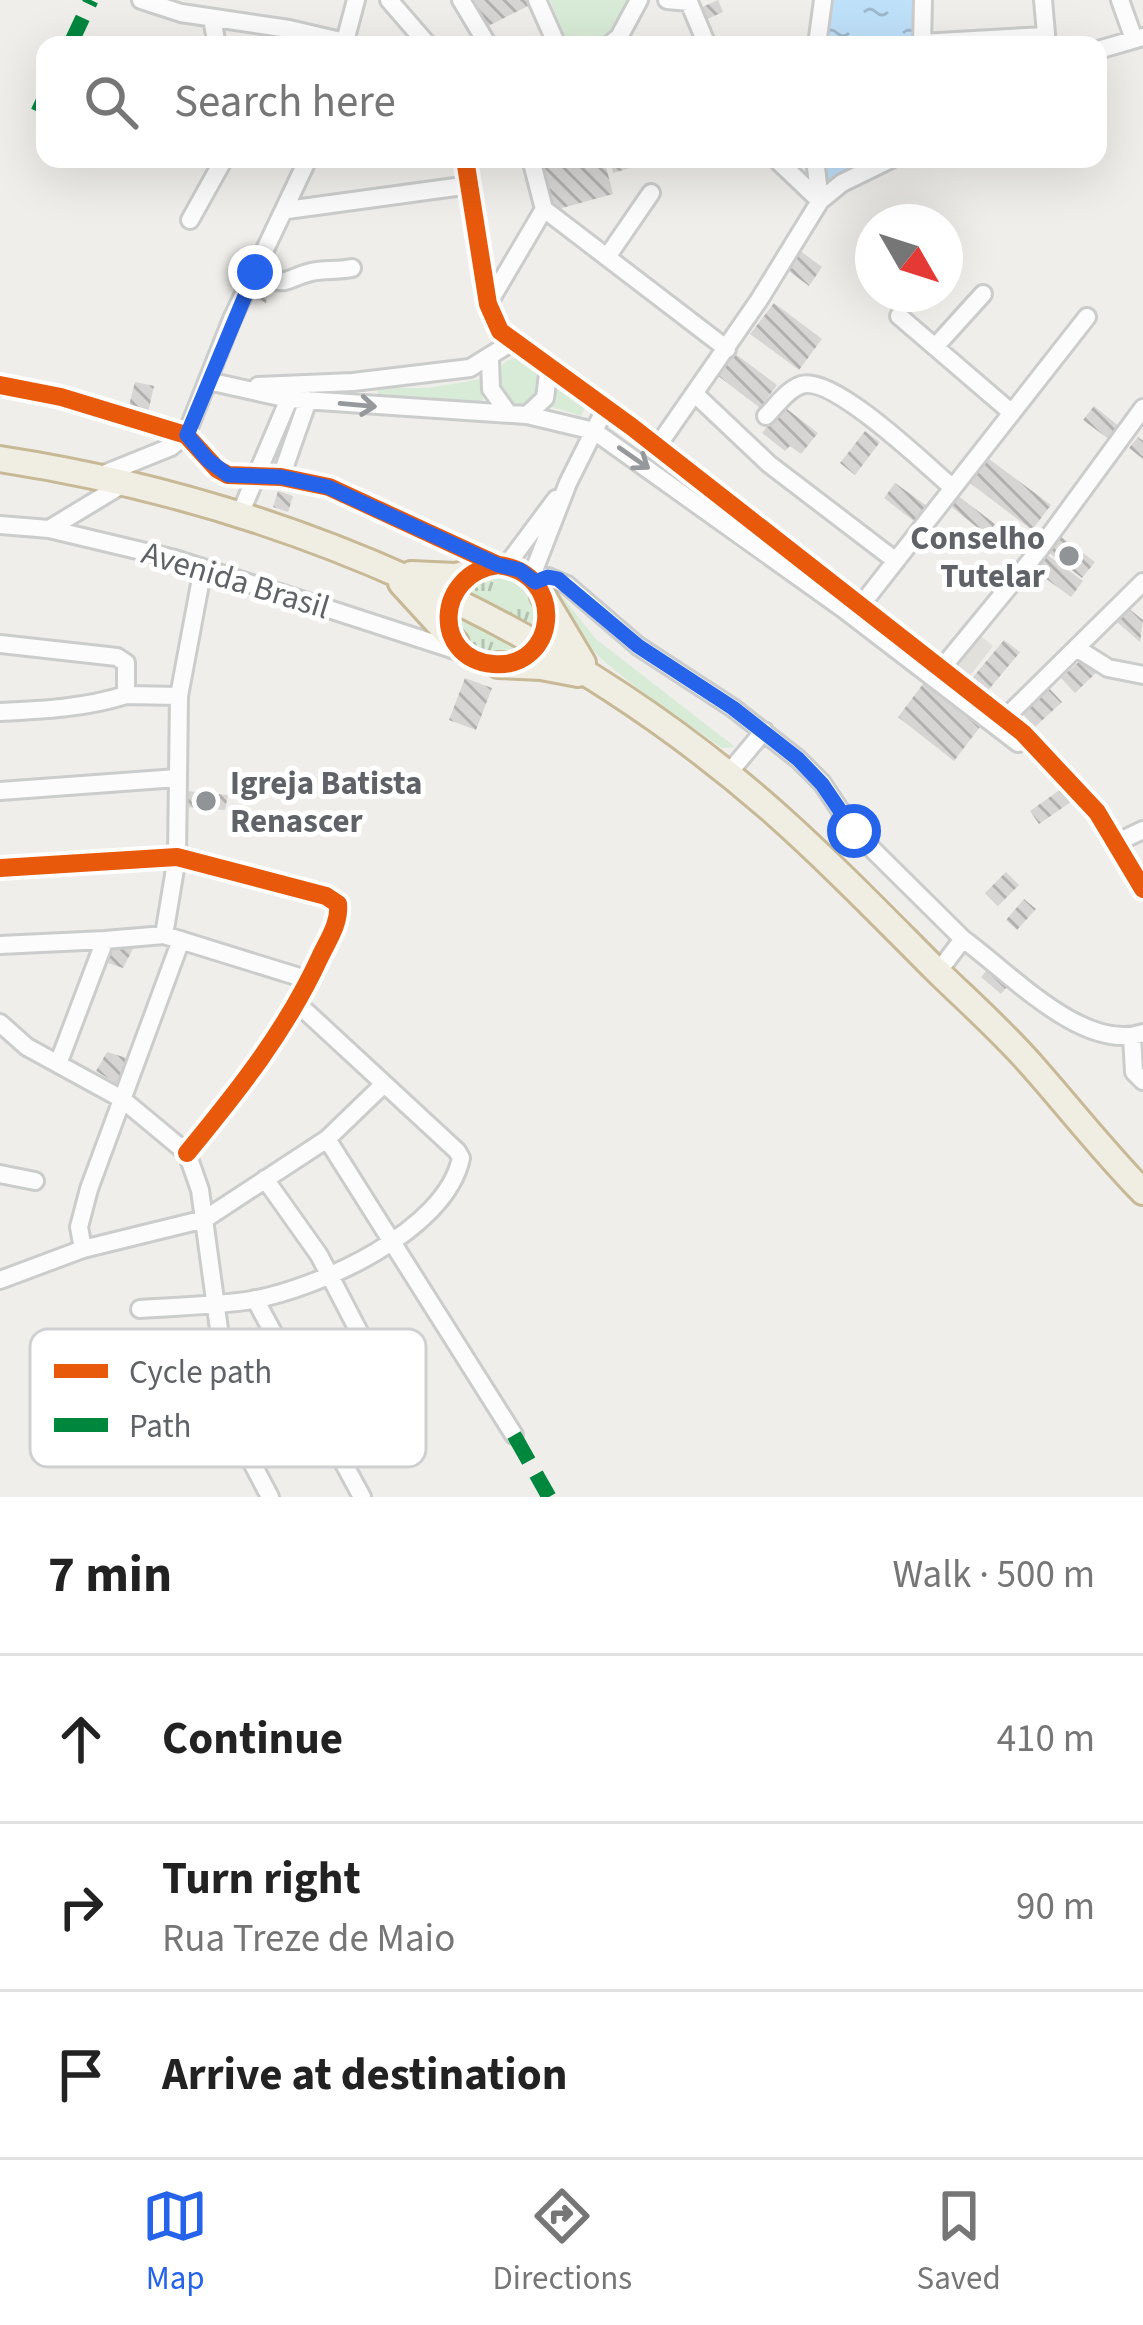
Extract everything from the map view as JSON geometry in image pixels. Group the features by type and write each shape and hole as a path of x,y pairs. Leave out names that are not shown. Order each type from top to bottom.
{"highway":[{"path":"0,459 126,482 240,514 392,572 539,643 727,776 813,848 1034,1066 1143,1192"},
{"path":"392,572 456,576 492,568"},
{"path":"392,572 462,649"},
{"path":"537,585 562,633 596,680"},
{"path":"498,665 542,667 596,680"}],"street":[{"path":"141,0 184,7 212,19 312,36"},
{"path":"346,36 356,0"},
{"path":"389,0 420,36"},
{"path":"461,0 483,36"},
{"path":"537,0 552,36"},
{"path":"620,36 638,0"},
{"path":"667,0 691,1 704,36"},
{"path":"818,36 823,0"},
{"path":"921,36 923,0"},
{"path":"1043,0 1046,36"},
{"path":"1107,47 1138,38 1120,0"},
{"path":"212,19 215,36"},
{"path":"190,220 219,168"},
{"path":"99,476 172,447 187,435 304,168"},
{"path":"467,168 488,304 494,322 512,342 606,407 657,447 701,494 904,646 1017,742 1037,750"},
{"path":"533,168 544,209 727,349"},
{"path":"785,168 820,202"},
{"path":"816,168 820,202"},
{"path":"657,447 727,349 820,202 842,183 873,168"},
{"path":"287,210 470,185"},
{"path":"607,257 651,193"},
{"path":"488,304 544,209"},
{"path":"255,272 281,283 299,280 308,272 352,268"},
{"path":"935,347 982,294"},
{"path":"899,316 1012,413"},
{"path":"862,604 1087,317"},
{"path":"242,387 470,368 490,360 512,342"},
{"path":"490,360 491,389 518,414"},
{"path":"518,414 549,391 549,366"},
{"path":"208,381 298,400 518,414 594,431 701,494 862,604 904,646 942,668 1005,718 1086,799 1141,878"},
{"path":"766,416 795,388 805,384 825,388 953,488"},
{"path":"0,385 61,397 187,435 218,469 235,476 281,477 346,494 492,568 537,585"},
{"path":"695,394 758,455 896,561"},
{"path":"240,514 255,476 298,400"},
{"path":"281,477 298,400"},
{"path":"498,665 528,655 539,643 547,611 537,585 568,484 606,407"},
{"path":"942,668 1039,550 1143,408"},
{"path":"49,529 126,482"},
{"path":"462,649 448,614 461,582 492,568 568,484"},
{"name":"Avenida Brasil","path":"0,524 49,529 203,568 462,649 498,665"},
{"path":"82,1249 82,1213 172,938 179,696 203,568"},
{"path":"537,585 548,577 558,579 638,646 764,731 812,772 854,831 963,939 1079,1025 1113,1037 1137,1035 1134,1072 1143,1082"},
{"path":"1005,718 1143,582"},
{"path":"0,644 118,657 127,662 126,694"},
{"path":"1078,649 1108,668 1143,675"},
{"path":"0,712 78,707 126,694 179,696"},
{"path":"727,776 764,731"},
{"path":"0,791 177,778"},
{"path":"1118,842 1143,830"},
{"path":"0,868 177,856 333,899 339,912 336,923 298,1004 245,1082 187,1154"},
{"path":"0,945 172,938 309,980"},
{"path":"938,972 963,939"},
{"path":"58,1064 105,940"},
{"path":"140,1309 255,1299 329,1275 390,1243 429,1211 458,1169 461,1158 298,1004"},
{"path":"0,1023 27,1047 122,1099 187,1154 200,1190 221,1329"},
{"path":"0,1280 82,1249 205,1219 327,1139 383,1085"},
{"path":"327,1139 514,1436"},
{"path":"0,1174 35,1181"},
{"path":"265,1179 309,1240 357,1329"},
{"path":"255,1299 271,1329"},
{"path":"254,1467 270,1497"},
{"path":"346,1467 362,1497"}],"shaded area":[{"path":"978,634 993,646 969,677 954,664"}],"green space":[{"path":"550,0 630,0 613,36 564,36"},
{"path":"519,358 536,365 543,382 536,399 519,406 502,399 495,382 502,365"},
{"path":"482,379 483,405 378,400 378,388 428,388"},
{"path":"553,383 587,404 581,416 546,405"},
{"path":"497,570 524,578 538,603 534,631 464,594"},
{"path":"552,584 596,639 735,747 722,748 595,653 559,607"},
{"path":"457,609 527,643 510,657 479,657 457,638"}],"water":[{"path":"831,0 918,0 916,36 827,36"},
{"path":"825,168 857,168 826,186"}],"building":[{"path":"530,0 532,4 486,27 471,2"},
{"path":"718,0 723,12 703,21 698,9"},
{"path":"539,168 606,168 613,194 551,211"},
{"path":"799,250 822,267 809,286 786,269"},
{"path":"253,284 268,292 266,303 248,296"},
{"path":"774,303 822,339 799,370 750,334"},
{"path":"733,352 777,385 760,408 717,375"},
{"path":"135,382 154,386 147,417 127,413"},
{"path":"783,406 818,433 801,454 790,446 785,451 762,433"},
{"path":"1094,406 1120,427 1110,440 1083,420"},
{"path":"865,431 880,442 855,475 840,463"},
{"path":"1138,437 1143,441 1143,459 1129,448"},
{"path":"985,456 1051,505 1032,530 966,480"},
{"path":"895,483 927,506 915,522 884,498"},
{"path":"278,491 293,496 288,512 273,507"},
{"path":"957,495 995,524 987,535 949,505"},
{"name":"Conselho Tutelar","path":"1056,533 1095,562 1082,578 1044,549"},
{"path":"1042,551 1083,581 1071,597 1030,567"},
{"path":"1128,608 1143,620 1140,642 1117,622"},
{"path":"1004,640 1020,652 985,694 969,682"},
{"path":"1082,659 1096,673 1075,693 1061,678"},
{"path":"465,678 492,688 476,730 449,720"},
{"path":"926,680 983,723 954,761 898,717"},
{"path":"1047,686 1062,702 1035,727 1020,711"},
{"path":"1061,789 1071,802 1039,824 1030,811"},
{"name":"Igreja Batista Renascer","path":"186,791 228,795 225,810 185,807"},
{"path":"1006,872 1019,885 998,906 985,893"},
{"path":"1024,899 1036,909 1017,930 1006,920"},
{"path":"109,944 135,945 123,968 102,961"},
{"path":"991,965 1011,982 1001,994 981,977"},
{"path":"107,1052 130,1059 119,1085 96,1071"}],"marked path":[{"path":"74,36 91,0"},
{"path":"514,1435 549,1497"}],"cycle path":[{"path":"466,168 488,304 500,331 632,427 1023,733 1097,812 1143,889"},
{"path":"0,385 61,397 186,435 228,475 281,477 329,487 521,572 536,585 544,601 542,637 515,662 493,664 473,659 459,648 449,616 462,583 477,571 498,565"},
{"path":"0,868 177,857 326,896 338,904 333,931 292,1010 243,1083 187,1153"}],"place":[{"name":"Conselho Tutelar","path":"1069,556"},
{"name":"Igreja Batista Renascer","path":"206,801"}],"route":[{"path":"255,272 187,435 208,460 228,475 281,477 328,487 498,565 520,570 535,582 558,579 638,646 733,708 798,759 854,831"}]}
